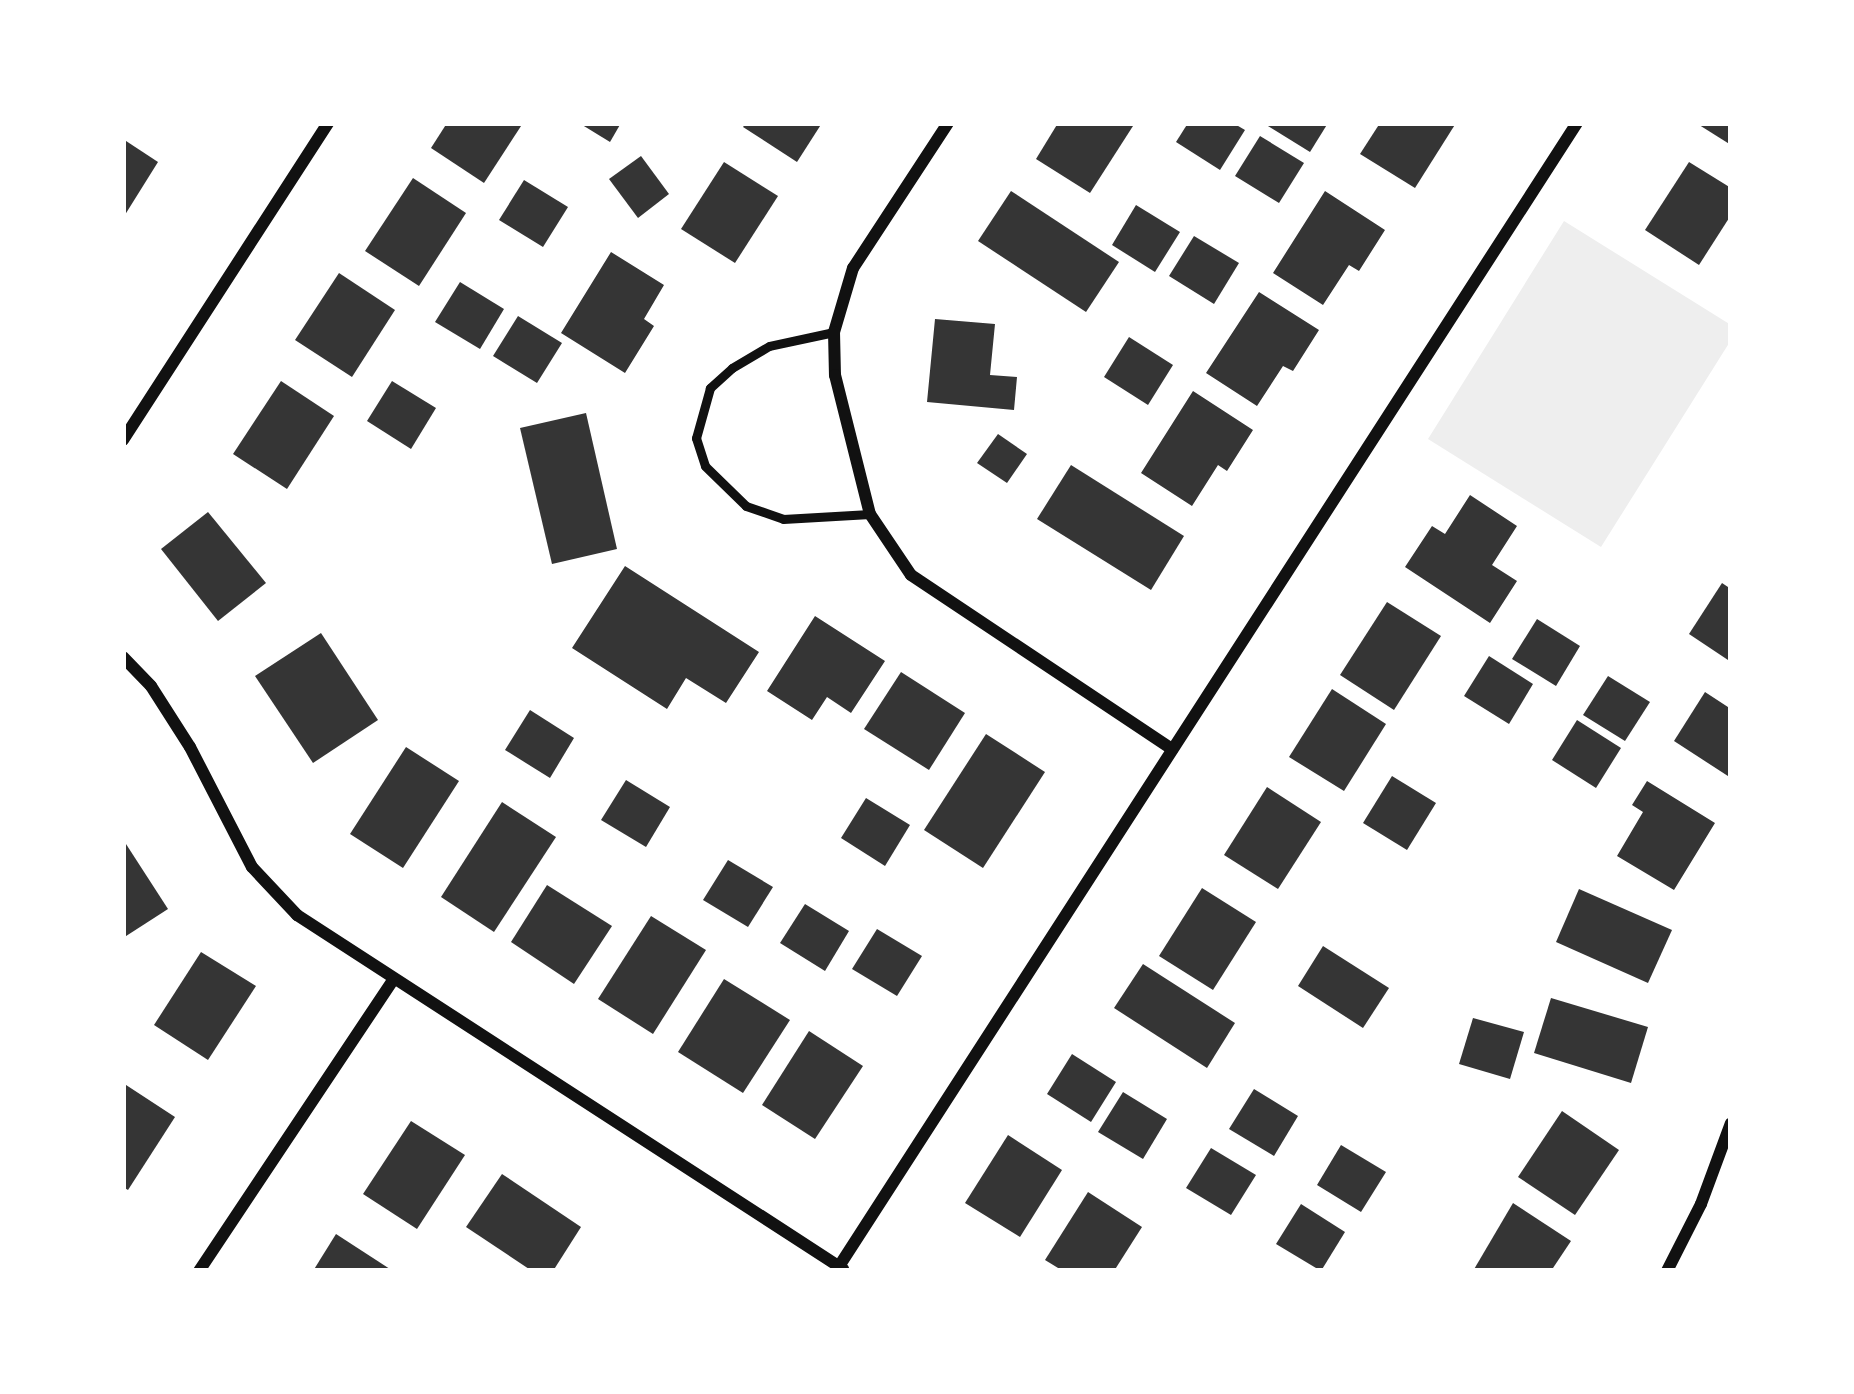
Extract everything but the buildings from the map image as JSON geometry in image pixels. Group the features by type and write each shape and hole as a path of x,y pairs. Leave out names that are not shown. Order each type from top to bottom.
{"street":[{"path":"123,440 328,123"},
{"path":"948,123 853,268 834,332 835,375 870,514 911,575 1172,748"},
{"path":"123,657 151,686 190,747 263,883 297,915 840,1270 1577,123"},
{"path":"199,1271 394,980"},
{"path":"1667,1271 1701,1204 1731,1123"}],"lane":[{"path":"834,332 769,346 732,368 710,388 696,438 705,466 746,506 783,519 870,514"}],"shaded area":[{"path":"1564,221 1731,325 1731,340 1601,547 1428,439"}]}
